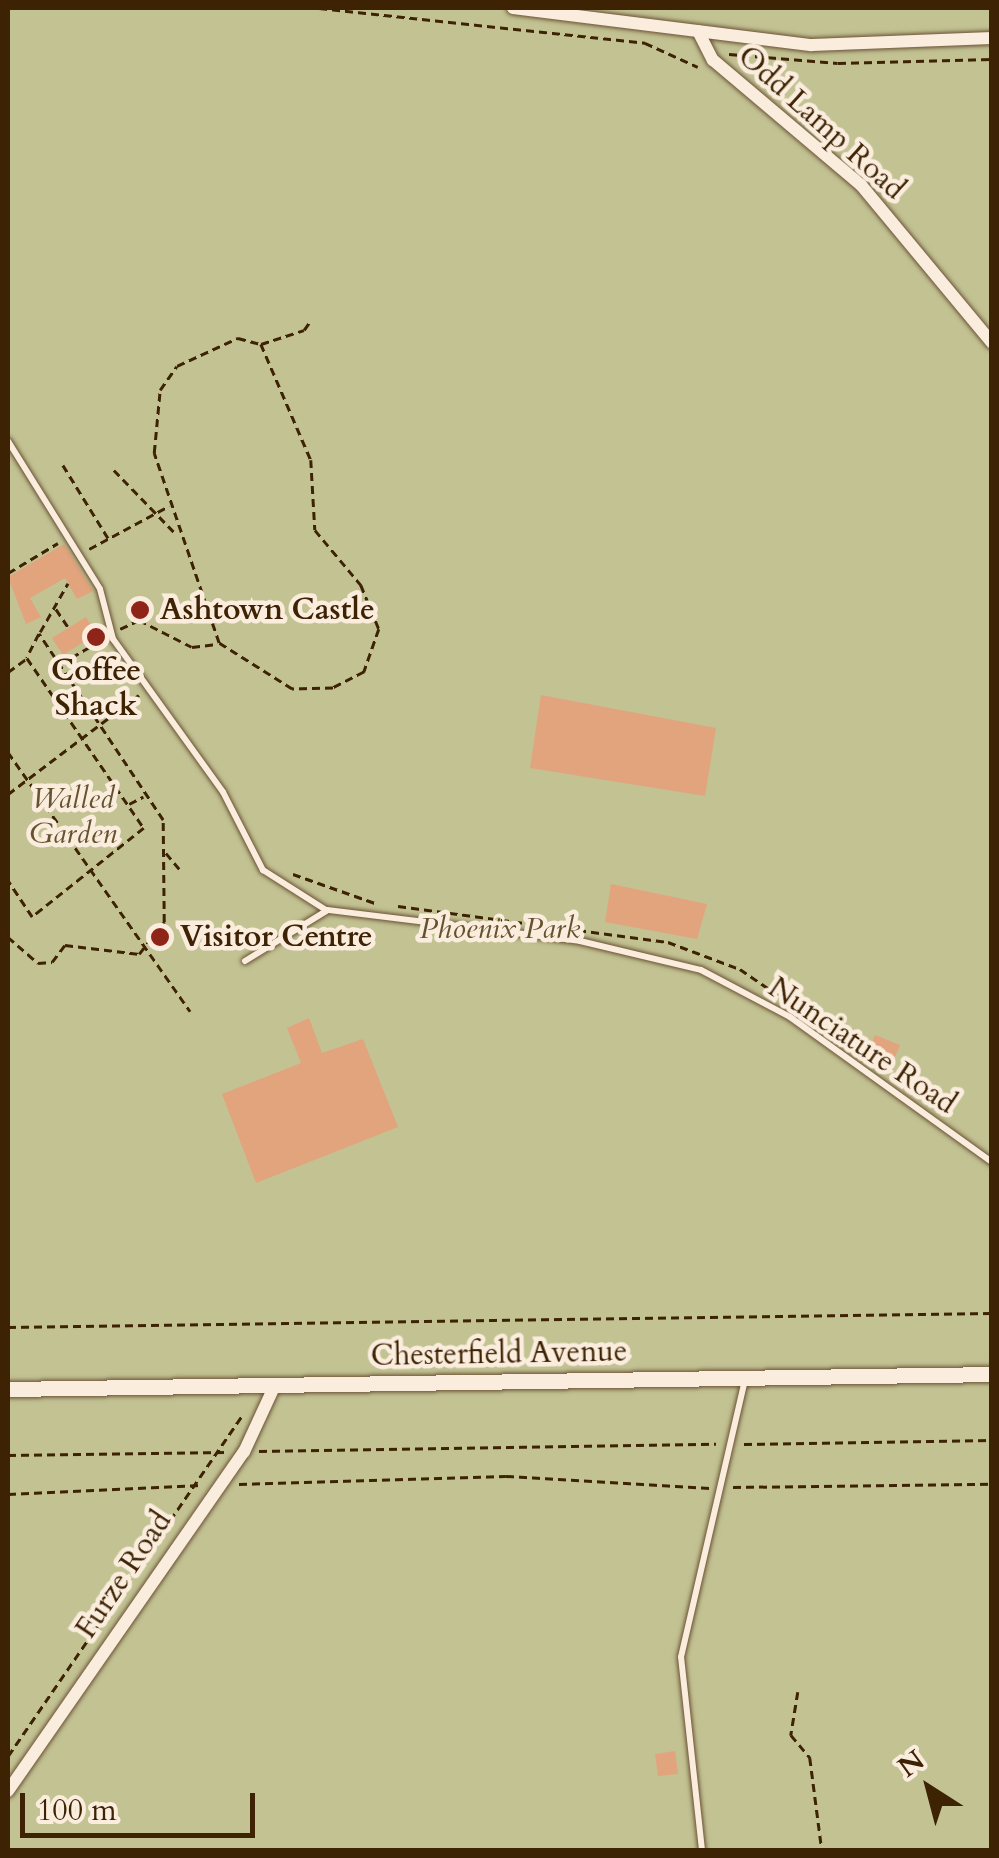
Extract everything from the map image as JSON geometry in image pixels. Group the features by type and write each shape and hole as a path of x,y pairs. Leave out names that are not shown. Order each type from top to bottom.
{"street":[{"path":"513,8 565,10 698,31 857,46 992,38"},
{"name":"Odd Lamp Road","path":"698,31 713,60 861,185 992,344"},
{"name":"Chesterfield Avenue","path":"8,1389 992,1374"},
{"name":"Furze Road","path":"8,1791 216,1484 244,1452 275,1385"}],"lane":[{"path":"8,441 110,607 113,639 223,792 263,870 328,910 245,961"},
{"name":"Nunciature Road","path":"328,910 580,941 700,970 790,1017 992,1162"},
{"path":"702,1850 681,1657 746,1378"}],"path":[{"path":"318,8 572,32 705,64"},
{"path":"724,56 992,59"},
{"path":"261,344 310,460 315,530 369,597 378,645 364,672 308,691 264,676 220,642 178,537 154,453 160,390 199,354 238,338 261,344 311,320"},
{"path":"63,466 108,539"},
{"path":"114,470 178,537"},
{"path":"78,555 160,516 169,495"},
{"path":"8,573 68,538"},
{"path":"8,672 28,658 68,583"},
{"path":"56,608 69,628"},
{"path":"39,634 100,732 162,820 164,922 145,952"},
{"path":"187,643 220,642"},
{"path":"79,644 83,651"},
{"path":"8,881 32,918 144,828 28,658"},
{"path":"8,794 100,732 148,688"},
{"path":"8,752 88,874 190,1011"},
{"path":"128,804 145,796"},
{"path":"165,852 182,872"},
{"path":"8,937 38,962 52,962 65,945 145,952"},
{"path":"8,1327 992,1313"},
{"path":"8,1756 242,1416"},
{"path":"8,1455 992,1440"},
{"path":"8,1494 506,1476 718,1488 992,1484"},
{"path":"798,1692 791,1735 815,1776 822,1850"}],"green space":[{"name":"Phoenix Park","path":"8,8 991,8 991,1850 8,1850"}],"building":[{"path":"64,544 93,591 77,599 65,578 30,598 41,617 26,624 8,577"},
{"name":"Ashtown Castle","path":"145,599 151,612 134,619 128,605"},
{"path":"86,617 96,634 63,655 52,638"},
{"path":"541,695 716,728 705,796 530,768"},
{"path":"611,884 707,904 697,939 605,922"},
{"path":"309,1018 322,1053 363,1039 398,1127 256,1183 222,1094 301,1063 287,1028"},
{"path":"875,1035 900,1045 892,1064 867,1054"},
{"path":"675,1751 678,1774 658,1776 655,1754"}],"place":[{"name":"Ashtown Castle","path":"140,610"},
{"name":"Coffee Shack","path":"96,637"},
{"name":"Visitor Centre","path":"160,937"}],"park label":[{"name":"Walled Garden","path":"73,816"}]}
